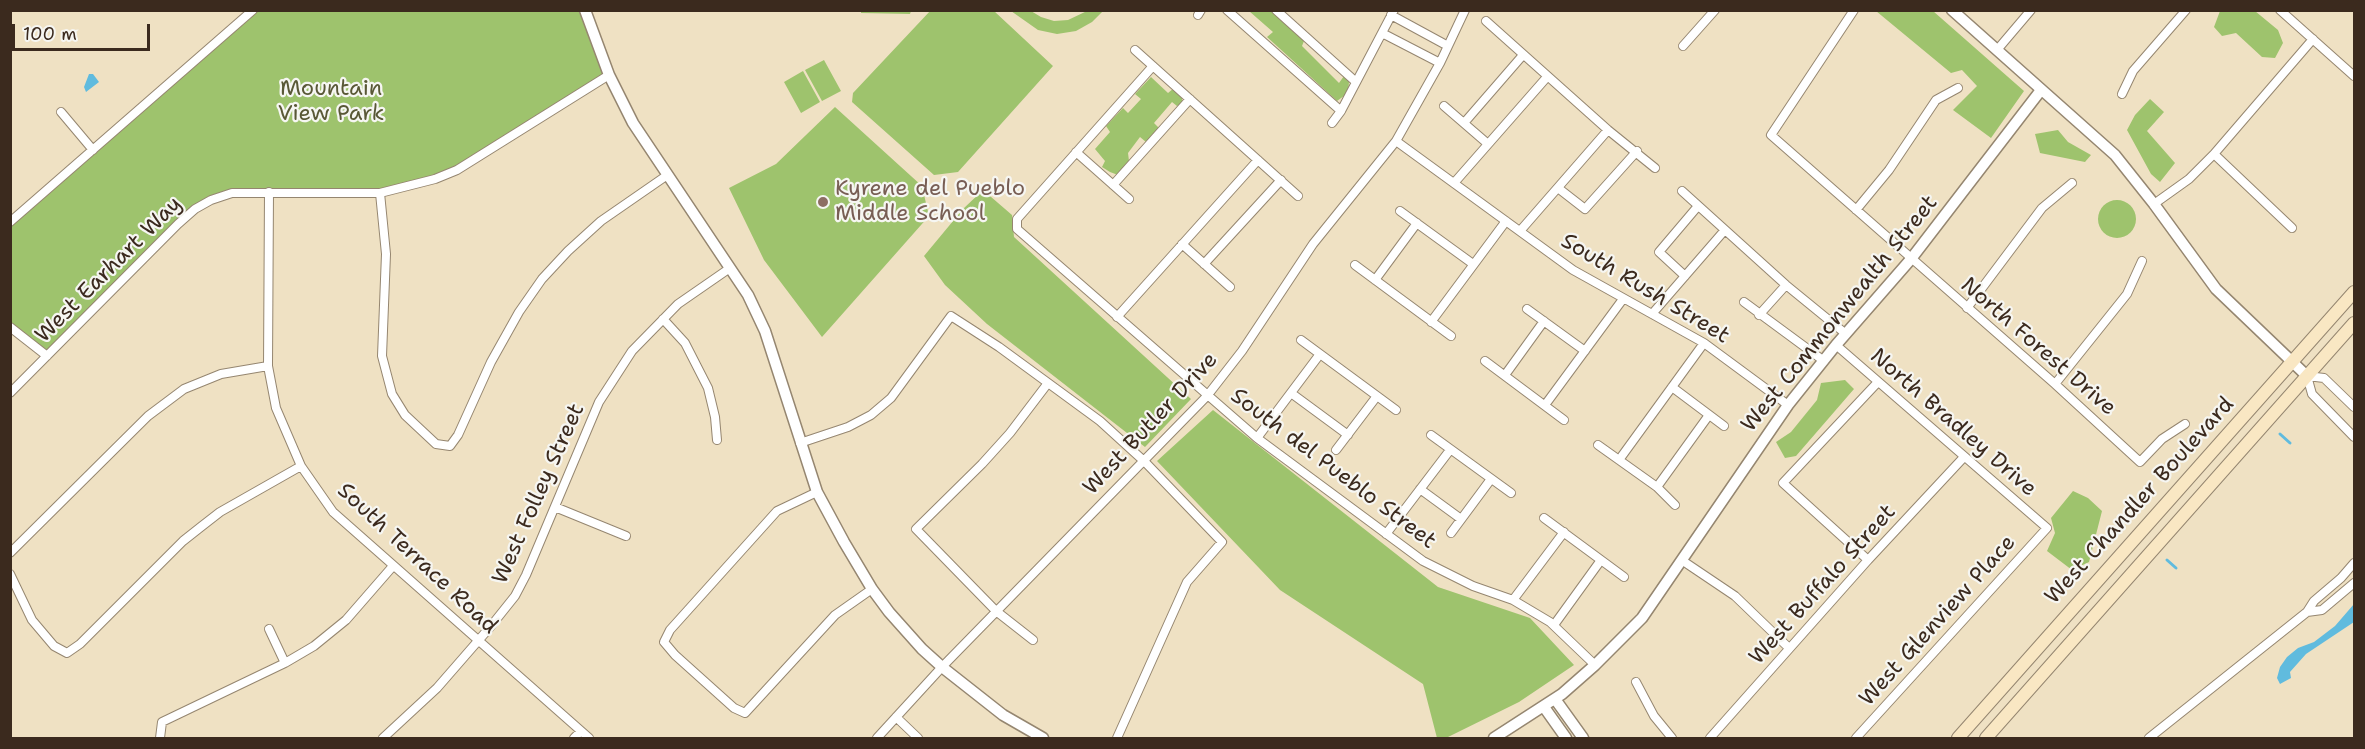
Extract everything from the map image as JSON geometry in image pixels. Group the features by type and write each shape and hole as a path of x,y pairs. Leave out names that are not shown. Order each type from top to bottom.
{"main road":[{"name":"West Chandler Boulevard","path":"1958,738 2355,292"},
{"name":"West Chandler Boulevard","path":"1986,738 2355,323"}],"street":[{"path":"10,222 253,10"},
{"path":"585,10 609,75 633,123 666,176 748,295 765,331 817,492 843,542 872,589 906,631 942,667 1003,715 1043,738"},
{"path":"1227,10 1341,111"},
{"path":"1276,10 1356,82"},
{"name":"West Butler Drive","path":"877,738 996,611 1145,462 1207,396 1242,351 1313,244 1396,141 1440,63 1465,10"},
{"path":"1683,46 1715,10"},
{"name":"North Forest Drive","path":"1854,10 1771,135 2055,384 2140,462 2162,439 2185,424"},
{"path":"1952,10 2115,155 2216,289 2307,376 2312,394 2355,437"},
{"path":"1997,50 2031,10"},
{"path":"2122,94 2133,71 2186,10"},
{"path":"2280,10 2355,76"},
{"path":"1332,123 1341,111 1392,13 1448,46"},
{"path":"1486,21 1608,130 1655,168"},
{"path":"1382,33 1440,63"},
{"path":"2154,204 2189,179 2214,154 2313,39"},
{"path":"1135,50 1298,196"},
{"path":"1464,123 1523,55"},
{"path":"1129,199 1076,152 1153,66"},
{"name":"West Earhart Way","path":"10,393 177,224 195,209 211,200 232,193 380,193 411,186 457,171 609,75"},
{"path":"1454,183 1547,76"},
{"path":"1856,210 1889,170 1936,99 1958,88"},
{"name":"West Commonwealth Street","path":"1494,738 1555,699 1595,665 1642,618 1788,405 1836,345 1911,260 2041,90"},
{"path":"1113,185 1190,99"},
{"path":"1444,106 1488,144"},
{"path":"61,112 93,150"},
{"path":"1520,231 1608,130"},
{"name":"South Rush Street","path":"1396,141 1573,270 1704,343 1788,405"},
{"name":"South del Pueblo Street","path":"1076,152 1017,219 1015,224 1019,232 1257,438 1423,561 1441,571 1513,600 1554,625 1595,665"},
{"path":"1558,188 1583,209 1588,208 1637,152"},
{"path":"2214,154 2292,228"},
{"path":"1117,317 1258,160"},
{"path":"380,193 386,255 382,356 392,394 405,415 436,444 450,446 458,435 491,362 519,312 542,279 601,221 666,176"},
{"path":"1204,264 1281,180"},
{"path":"1967,308 2042,208 2072,183"},
{"path":"1682,191 1724,231 1846,334"},
{"name":"South Terrace Road","path":"269,192 268,366 276,408 301,466 333,512 589,738"},
{"path":"1685,276 1659,252 1698,206"},
{"path":"1400,211 1473,264"},
{"path":"1431,322 1506,220"},
{"path":"1375,280 1417,224"},
{"path":"1652,314 1724,231"},
{"path":"1182,244 1230,287"},
{"path":"2055,384 2127,294 2142,261"},
{"path":"1355,265 1451,336"},
{"name":"West Folley Street","path":"383,738 437,688 515,596 599,402 632,351 678,304 730,268"},
{"path":"1759,315 1786,285"},
{"path":"1545,405 1623,299"},
{"path":"1744,302 1824,361"},
{"path":"1527,309 1585,351"},
{"path":"801,442 848,428 872,415 891,398 951,316 999,347 1100,422 1145,462 1222,542 1187,582 1117,738"},
{"path":"663,319 685,343 708,388 715,417 717,440"},
{"path":"1505,375 1544,321"},
{"path":"10,327 47,356"},
{"path":"1301,340 1396,410"},
{"path":"1619,460 1704,343"},
{"name":"North Bradley Drive","path":"1836,345 1877,383 2047,528"},
{"path":"1257,438 1320,354"},
{"path":"1485,361 1564,420"},
{"path":"10,553 148,416 184,389 221,374 268,366"},
{"path":"2307,376 2325,378 2355,407"},
{"path":"1033,640 996,611 916,529 982,464 1048,383"},
{"path":"1868,560 1783,483 1877,383"},
{"path":"1672,387 1724,426"},
{"path":"1291,393 1348,435"},
{"path":"1336,450 1377,396"},
{"path":"1657,487 1709,415"},
{"path":"1431,435 1511,493"},
{"path":"1598,445 1657,487 1675,505"},
{"path":"1386,534 1450,450"},
{"name":"West Buffalo Street","path":"1710,738 1868,560 1964,457"},
{"path":"10,574 32,620 54,646 67,653 80,644 183,541 220,512 301,466"},
{"path":"1451,533 1491,479"},
{"path":"1420,489 1461,519"},
{"path":"817,492 777,511 670,630 664,642 675,655 734,708 745,713 835,615 872,589"},
{"path":"555,507 626,536"},
{"path":"1545,518 1624,577"},
{"name":"West Glenview Place","path":"1856,738 2047,528"},
{"path":"1513,600 1564,532"},
{"path":"1554,625 1601,560"},
{"path":"1683,561 1735,596 1789,648"},
{"path":"2149,738 2307,612 2314,601 2355,563"},
{"path":"160,738 162,722 285,663 314,646 346,620 393,566"},
{"path":"2307,612 2322,610 2355,583"},
{"path":"269,629 285,663"},
{"path":"1636,682 1654,716 1672,738"},
{"path":"1555,699 1583,738"},
{"path":"1544,707 1566,738"},
{"path":"896,717 918,738"},
{"path":"574,738 581,731"}],"green space":[{"path":"911,10 910,14 861,13 861,11"},
{"path":"931,10 994,11 1053,66 958,172 934,175 852,102 853,93"},
{"name":"Mountain View Park","path":"253,11 585,11 609,75 457,170 380,193 232,193 195,209 47,356 11,327 11,222"},
{"path":"1011,11 1031,11 1054,21 1068,20 1087,11 1103,11 1092,22 1076,31 1057,34 1038,30"},
{"path":"1249,11 1272,11 1304,41 1302,46 1339,83 1344,76 1349,82 1348,93 1337,101 1267,37 1273,32"},
{"path":"1876,11 1933,11 2024,91 1991,138 1953,110 1977,86 1962,70 1951,73"},
{"path":"2220,11 2255,11 2278,30 2283,43 2275,58 2262,57 2236,33 2222,36 2214,27"},
{"path":"824,60 841,91 822,101 805,70"},
{"path":"803,71 820,102 801,113 784,82"},
{"path":"1151,77 1168,93 1174,88 1182,95 1182,104 1177,106 1172,102 1154,123 1159,128 1146,142 1140,137 1128,153 1129,161 1118,175 1110,172 1102,167 1105,161 1095,149 1110,132 1106,126 1123,108 1128,113 1141,99 1135,94"},
{"path":"2150,99 2164,112 2147,131 2175,163 2160,182 2151,174 2127,130 2135,115"},
{"path":"835,107 922,186 929,216 822,337 764,260 729,188 776,164"},
{"path":"2058,130 2068,142 2091,155 2085,162 2040,153 2035,134"},
{"path":"983,190 1012,215 1014,237 1191,399 1145,447 987,324 945,285 924,256 963,209"},
{"path":"2117,200 2130,206 2136,219 2130,232 2117,238 2104,232 2098,219 2104,206"},
{"path":"1845,380 1854,389 1796,456 1785,458 1776,442 1791,432 1817,400 1821,383"},
{"path":"1213,410 1438,587 1530,618 1574,665 1519,702 1446,738 1437,738 1423,684 1280,590 1157,461"},
{"path":"2073,491 2088,498 2102,511 2089,562 2072,570 2047,551 2055,533 2051,518"}],"water":[{"path":"89,74 93,74 99,82 86,92 84,87"},
{"path":"2354,604 2354,622 2306,654 2290,672 2291,678 2280,684 2277,678 2280,667 2287,657 2298,648 2314,642 2335,626"}],"waterway":[{"path":"2280,434 2290,443"},
{"path":"2167,560 2176,568"}],"place":[{"name":"Kyrene del Pueblo Middle School","path":"823,202"}]}
